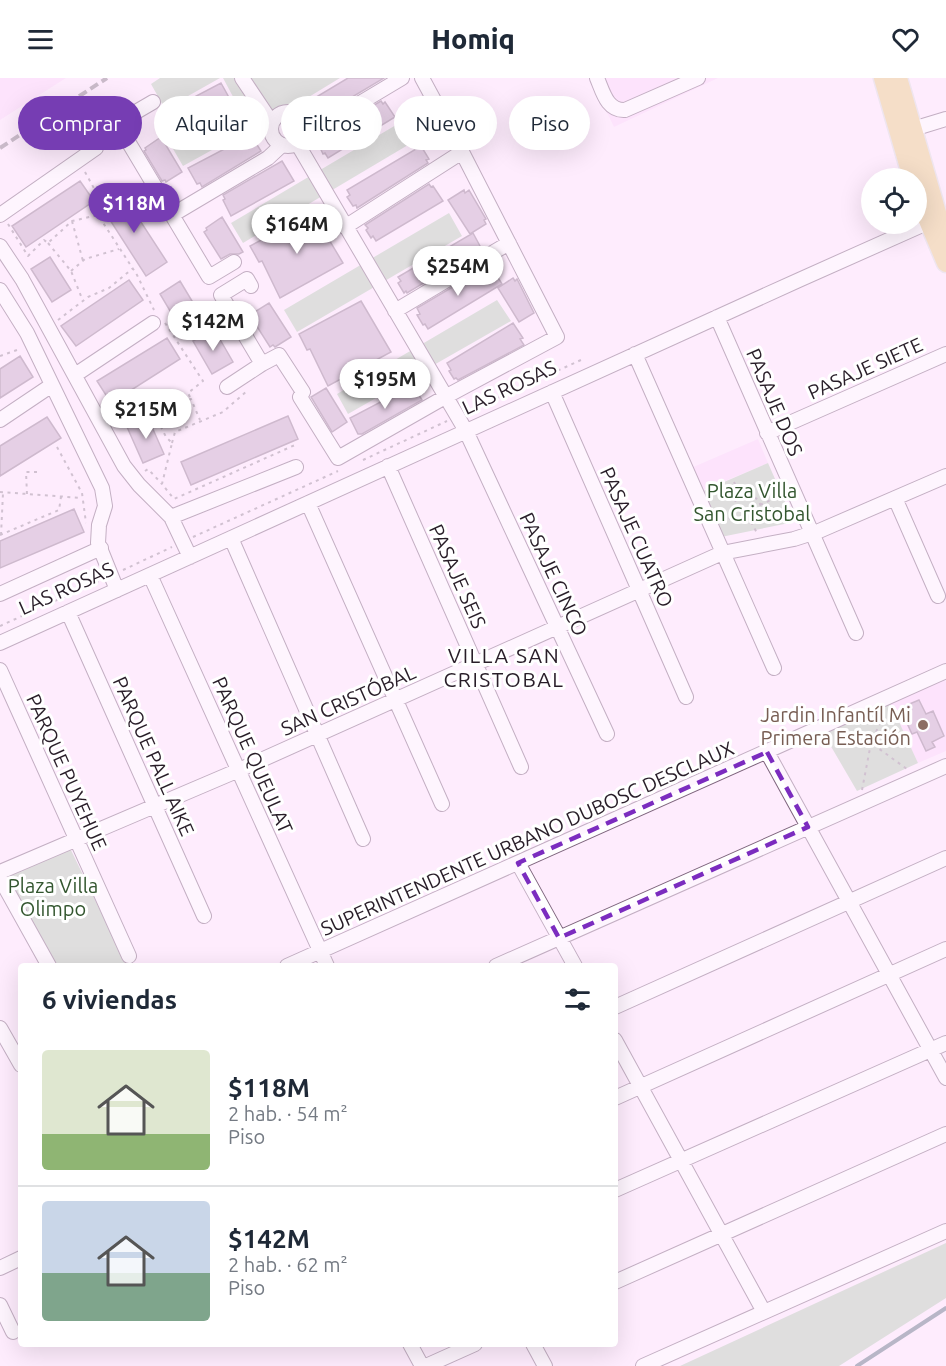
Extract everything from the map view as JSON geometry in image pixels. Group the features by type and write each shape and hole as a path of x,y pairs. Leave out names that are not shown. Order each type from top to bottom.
{"main road":[{"path":"883,78 909,168"},
{"path":"898,78 946,244"},
{"path":"927,206 938,219 946,263"}],"street":[{"path":"242,78 272,123 273,137 281,144"},
{"path":"372,96 402,78"},
{"path":"227,387 279,355 303,392 300,397 338,458 557,337 422,78"},
{"path":"597,78 608,104 621,111 698,78"},
{"path":"153,102 117,123 209,277 234,262"},
{"path":"272,123 281,114"},
{"path":"913,129 946,119"},
{"path":"172,215 268,158 281,146"},
{"path":"3,218 93,150"},
{"name":"PASAJE CINCO","path":"301,150 466,431 607,734"},
{"path":"345,226 462,152"},
{"name":"LAS ROSAS","path":"0,643 634,354 938,219"},
{"path":"395,311 509,243"},
{"path":"0,246 22,279 124,466 139,485 171,517 190,557"},
{"path":"251,286 247,279 221,295 262,364"},
{"path":"0,290 32,342 102,488 105,506 99,525 98,543 117,590"},
{"name":"PASAJE DOS","path":"717,317 856,633"},
{"path":"75,375 156,318"},
{"path":"634,354 774,668"},
{"name":"PASAJE SIETE","path":"767,433 946,354"},
{"path":"0,420 52,385"},
{"name":"PASAJE CUATRO","path":"552,392 686,697"},
{"name":"PASAJE SEIS","path":"388,466 521,766"},
{"path":"171,517 296,467"},
{"name":"SAN CRISTÓBAL","path":"0,872 318,735 722,553 812,534 946,476"},
{"path":"895,498 938,596"},
{"path":"308,503 441,804"},
{"path":"231,538 363,838"},
{"path":"0,594 101,548"},
{"name":"PARQUE QUEULAT","path":"150,575 326,963"},
{"name":"PARQUE PALL AIKE","path":"68,612 204,916"},
{"name":"PARQUE PUYEHUE","path":"0,670 129,956"},
{"name":"SUPERINTENDENTE URBANO DUBOSC DESCLAUX","path":"294,963 946,671"},
{"path":"767,752 946,1078"},
{"path":"503,963 946,765"},
{"path":"618,1005 946,858"},
{"path":"518,863 573,963"},
{"path":"0,878 47,963"},
{"path":"618,1097 946,949"},
{"path":"0,1028 18,1060"},
{"path":"618,1189 946,1043"},
{"path":"618,1046 764,1312"},
{"path":"618,1281 946,1134"},
{"path":"643,1366 946,1231"},
{"path":"0,1268 18,1259"},
{"path":"0,1305 13,1332"},
{"path":"412,1347 424,1366 468,1347"},
{"path":"535,1347 545,1366"}],"path":[{"path":"79,160 101,201 94,207 133,268 156,318 172,331 203,381 188,393 200,420"},
{"path":"48,243 72,221 98,214"},
{"path":"3,218 28,256 44,240 48,243 71,271 83,301"},
{"path":"72,221 83,261"},
{"path":"71,271 83,261 120,249"},
{"path":"56,322 83,301 109,288 133,268"},
{"path":"0,356 32,342"},
{"path":"362,460 581,360"},
{"path":"249,388 223,412 176,432 162,484 174,499 296,445"},
{"path":"99,420 145,395 166,437 172,443"},
{"path":"155,415 191,399"},
{"path":"57,447 82,493 87,527"},
{"path":"0,626 341,470"},
{"path":"27,494 26,472 40,472"},
{"path":"734,482 741,497"},
{"path":"760,505 792,490"},
{"path":"61,496 59,510 1,535 2,492 61,496 82,498"},
{"path":"750,496 760,505 758,518 751,522 742,522 733,512 735,503 741,497 750,496"},
{"path":"860,804 871,743 893,695"},
{"path":"820,728 871,743 919,778"}],"highlighted area":[{"path":"767,752 808,827 559,938 518,863"}],"shaded area":[{"path":"0,78 66,78 38,96 18,96 18,109 0,120"},
{"path":"590,78 718,78 614,127"},
{"path":"758,439 768,463 701,491 691,468"},
{"name":"Jardin Infantíl Mi Primera Estación","path":"943,676 946,682 946,751 918,763 889,700"}],"green space":[{"path":"160,78 220,78 188,96 158,96 151,84"},
{"path":"223,78 340,78 310,96 281,96 281,107 269,113 269,96 233,96"},
{"path":"394,126 394,150 400,150 243,243 231,223 354,150 382,150 382,133"},
{"path":"174,150 212,150 183,166"},
{"path":"449,213 462,236 297,332 284,310"},
{"path":"497,300 511,321 348,414 337,394"},
{"name":"Plaza Villa San Cristobal","path":"768,463 794,522 721,537 701,492"},
{"path":"889,700 918,763 857,791 822,731"},
{"name":"Plaza Villa Olimpo","path":"70,848 126,963 50,963 2,878"},
{"path":"946,1243 946,1298 839,1366 680,1366"}],"building":[{"path":"348,78 384,78 354,96 318,96"},
{"path":"221,83 228,96 196,96"},
{"path":"382,102 385,102 394,118 382,125"},
{"path":"154,142 154,150 169,150 182,172 166,182 162,181 144,151"},
{"path":"222,150 261,151 202,187 200,183 197,184 188,168"},
{"path":"321,150 341,150 328,158 325,153 323,154"},
{"path":"414,150 423,150 429,159 426,160 428,163 357,208 347,197 350,195 347,190"},
{"path":"282,161 294,181 231,216 223,195"},
{"path":"80,181 94,201 26,247 12,226"},
{"path":"429,184 433,186 443,201 376,241 373,236 371,238 365,225"},
{"path":"464,190 465,193 469,190 486,219 484,220 486,224 470,234 448,200"},
{"path":"122,193 167,262 146,276 101,206"},
{"path":"313,213 343,263 280,298 262,261 259,262 250,246"},
{"path":"222,217 243,252 230,254 221,259 204,232"},
{"path":"473,233 480,246 477,247 479,250 404,293 398,283 401,281 398,277"},
{"path":"50,257 71,290 52,302 31,269"},
{"path":"488,266 502,284 428,329 425,324 423,325 417,315 420,314 417,308"},
{"path":"513,278 515,281 517,279 534,313 519,322 498,288"},
{"path":"129,280 143,300 76,346 61,326"},
{"path":"180,281 201,316 183,326 179,326 160,294"},
{"path":"361,301 391,352 328,386 310,349 307,350 299,334"},
{"path":"269,303 291,337 275,347 273,345 270,347 251,317 253,313"},
{"path":"513,323 523,338 520,339 524,345 458,380 454,379 447,363"},
{"path":"214,329 233,362 212,374 193,341"},
{"path":"167,338 180,359 111,403 97,381"},
{"path":"20,356 33,377 0,398 0,369"},
{"path":"413,385 422,400 362,434 358,434 350,418"},
{"path":"326,388 347,422 332,432 311,397"},
{"path":"288,416 298,439 191,485 181,462"},
{"path":"47,417 61,438 0,476 0,446"},
{"path":"148,418 164,454 143,463 127,427"},
{"path":"74,509 84,532 0,568 0,541"},
{"path":"919,700 926,714 933,711 944,736 932,742 935,747 926,751 917,732 912,734 900,708"}],"waterway":[{"path":"857,1366 946,1308"}],"railway":[{"path":"0,148 107,78"}],"place":[{"name":"Jardin Infantíl Mi Primera Estación","path":"923,725"}],"district":[{"name":"VILLA SAN CRISTOBAL","path":"504,667"}]}
